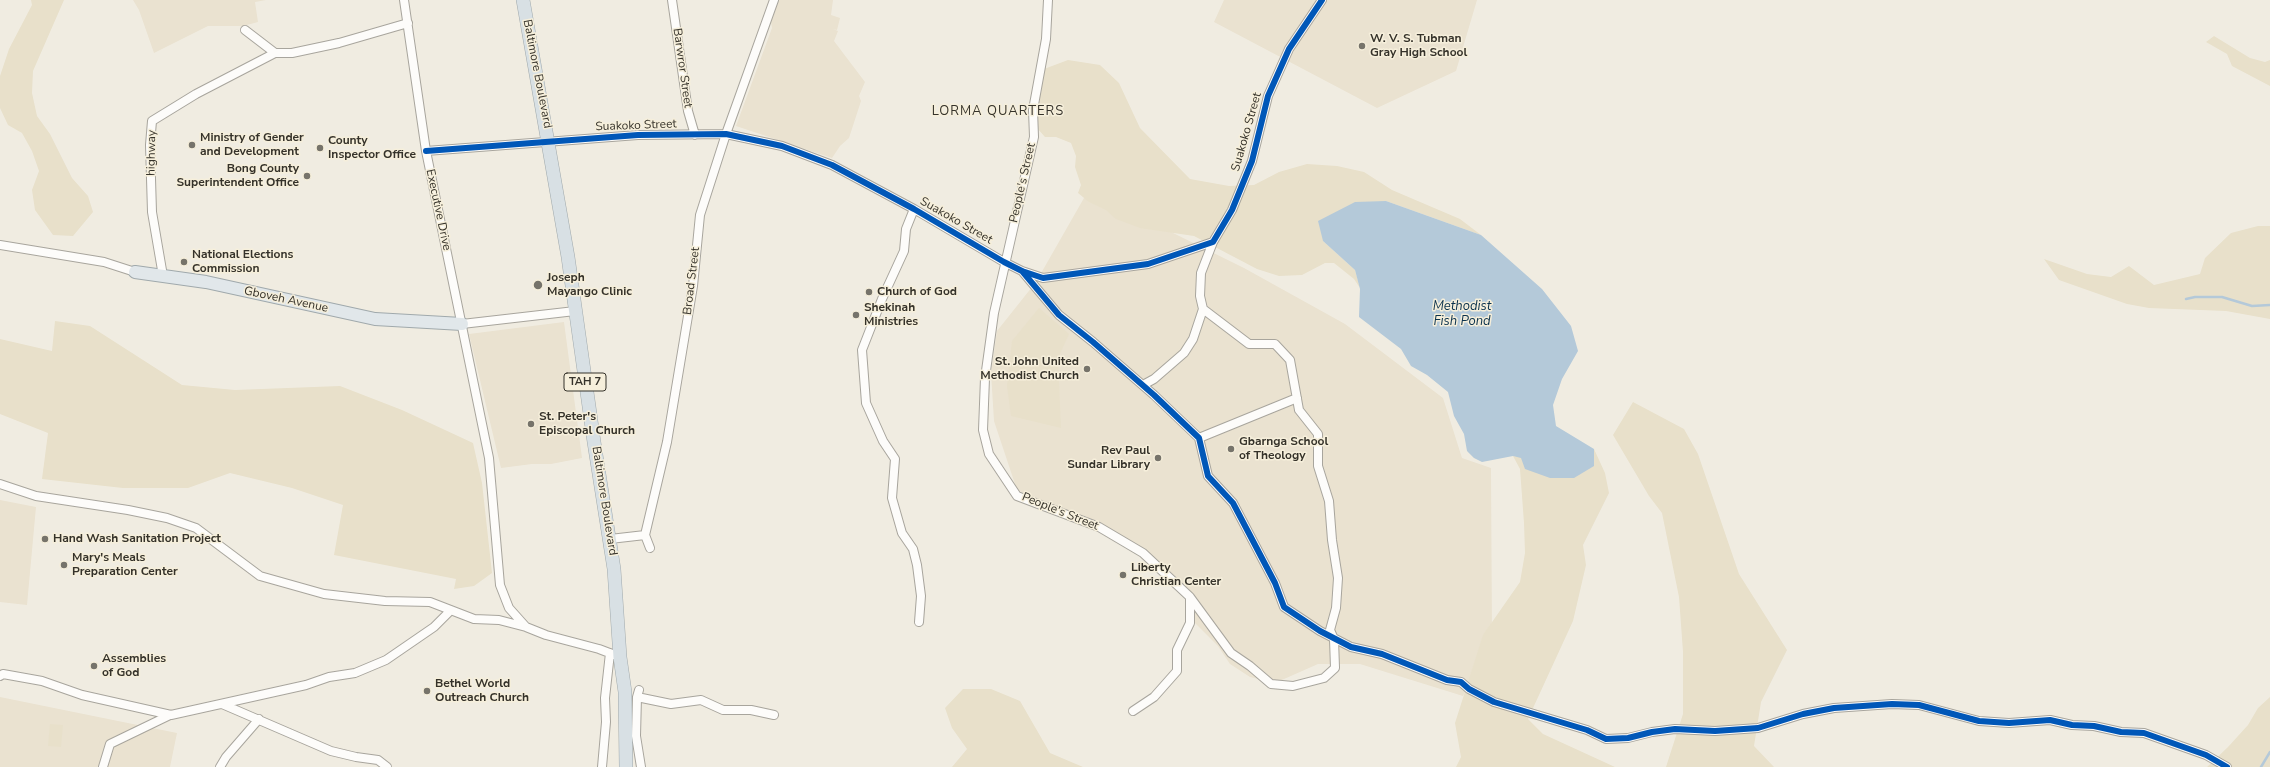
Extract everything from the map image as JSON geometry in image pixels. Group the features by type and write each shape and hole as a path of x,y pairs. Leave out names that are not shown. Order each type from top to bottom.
{"highway":[{"name":"Baltimore Boulevard","path":"523,0 549,143 610,539 614,569 615,655 625,692 626,767"}],"main road":[{"name":"Gboveh Avenue","path":"135,272 206,282 375,319 462,324"}],"street":[{"name":"Executive Drive","path":"404,0 426,151 489,458 500,585 509,608 526,627"},
{"name":"Barwror Street","path":"672,0 688,111 695,136"},
{"name":"Broad Street","path":"645,535 667,442 693,286 700,215 726,134 774,0"},
{"name":"People's Street","path":"1048,0 1046,39 1033,110 1034,137 1004,262 994,313 985,378 983,430 989,454 1017,496 1099,527 1143,553 1190,596 1231,653 1250,666 1270,684 1293,686 1324,678 1335,668 1334,639 1330,630 1336,608 1338,578 1332,540 1329,501 1318,466 1318,434 1299,410 1290,360 1275,344 1249,344 1203,309"},
{"name":"Suakoko Street","path":"426,151 549,143 638,135 695,136 726,134 782,146 832,164 914,209 1004,262 1022,271 1042,278 1092,273 1148,264 1214,242 1232,210 1252,161 1268,96 1289,49 1322,0"},
{"name":"highway","path":"163,276 152,212 150,145 152,121 196,94 275,53 292,53 332,44 408,23"},
{"path":"245,30 275,53"},
{"path":"914,209 906,229 904,251 882,299 862,350 866,403 883,441 895,459 892,498 902,532 913,549 916,560 921,596 919,622"},
{"path":"1143,385 1154,379 1184,353 1192,339 1203,309 1200,296 1201,273 1214,242"},
{"name":"Gboveh Avenue","path":"0,245 104,262 135,272"},
{"path":"1022,271 1059,315 1143,385 1199,438 1208,476 1233,503 1275,583 1284,606 1300,620 1352,647 1382,654 1447,680 1461,682 1469,689 1494,702 1587,730 1606,739 1628,738 1652,732 1675,729 1715,731 1758,728 1803,714 1834,708 1898,704 1919,706 1979,721 2009,723 2050,720 2072,725 2094,726 2121,732 2144,733 2206,755 2227,767"},
{"name":"Gboveh Avenue","path":"462,324 574,311"},
{"path":"1199,438 1297,398"},
{"path":"0,484 36,496 128,510 167,518 196,528 260,576 324,594 385,600 430,602 474,619 499,620 615,655 605,698 606,722 602,767"},
{"path":"610,539 645,535 650,548"},
{"path":"1133,711 1154,697 1176,671 1176,650 1190,624 1190,596"},
{"path":"103,767 110,744 171,714 306,685 329,677 355,673 386,660 434,627 450,611"},
{"path":"0,676 3,674 42,681 82,695 171,714"},
{"path":"641,767 636,736 638,694 671,704 701,700 723,710 751,710 774,715"},
{"path":"222,704 331,750 356,757 378,760 387,767"},
{"path":"220,767 226,757 259,719"}],"shaded area":[{"path":"31,0 64,0 33,71 32,93 37,116 50,134 72,178 88,196 93,212 73,236 53,235 35,210 32,190 39,171 32,151 22,133 8,125 0,108 0,76 9,49 32,5"},
{"path":"133,0 266,0 255,2 258,22 243,26 208,26 154,53 139,10"},
{"path":"779,0 833,0 831,15 840,18 837,30 833,29 838,31 834,41 865,82 859,96 861,101 849,138 840,146 832,158 736,126 772,28 771,22"},
{"name":"W. V. S. Tubman Gray High School","path":"1224,0 1477,0 1456,71 1377,108 1214,22"},
{"path":"2214,36 2250,58 2265,62 2270,60 2270,86 2232,66 2227,54 2206,42"},
{"path":"1068,60 1100,65 1119,83 1140,128 1190,179 1229,186 1254,185 1279,172 1307,164 1337,166 1364,172 1392,190 1460,219 1481,235 1386,201 1323,241 1355,270 1360,288 1354,279 1334,263 1325,263 1302,275 1279,276 1257,269 1194,236 1140,228 1116,219 1106,210 1089,202 1078,193 1081,185 1075,167 1076,156 1071,143 1056,137 1045,137 1037,128 1033,110 1041,94 1044,69"},
{"name":"Gbarnga School of Theology","path":"1088,191 1244,268 1345,324 1443,398 1462,458 1491,468 1492,639 1463,696 1360,664 1318,664 1275,683 1250,677 1230,664 1218,646 1187,615 1185,586 1168,570 1114,535 1017,490 994,421 991,373 997,331 1036,282"},
{"path":"2258,226 2270,226 2270,319 2226,311 2149,308 2127,304 2059,280 2044,259 2087,274 2111,277 2129,266 2154,285 2200,274 2205,258 2231,233"},
{"path":"1039,308 1069,334 1058,358 1061,428 1011,416 1007,386 1012,341"},
{"path":"55,321 90,326 182,385 235,390 340,386 402,410 473,443 482,483 492,573 474,586 454,589 456,579 334,555 343,505 292,488 230,473 188,488 123,488 42,479 48,433 0,414 0,339 52,351"},
{"path":"564,322 582,458 551,464 532,464 501,468 469,334"},
{"path":"1633,402 1684,429 1698,454 1739,574 1787,650 1761,702 1754,746 1774,767 1666,767 1683,714 1683,652 1679,597 1662,513 1649,496 1613,435"},
{"path":"1594,449 1605,473 1609,493 1583,545 1586,565 1573,621 1528,719 1543,734 1615,767 1456,767 1461,757 1455,723 1483,635 1520,582 1525,553 1524,523 1520,469 1513,456 1594,466"},
{"path":"0,500 36,507 27,605 0,602"},
{"path":"963,689 991,689 1020,701 1050,753 1083,767 952,767 967,749 952,728 945,708"},
{"path":"0,697 177,733 170,767 0,767"},
{"path":"2270,697 2270,767 2207,767 2248,725 2258,708"},
{"path":"50,724 63,725 61,747 48,746"}],"water":[{"name":"Methodist Fish Pond","path":"1386,201 1481,235 1542,289 1571,326 1578,351 1562,379 1553,405 1556,426 1594,449 1594,466 1574,478 1550,478 1525,469 1521,458 1513,456 1482,462 1474,458 1467,451 1464,434 1454,416 1448,392 1427,375 1411,366 1401,349 1359,317 1360,289 1355,270 1323,241 1318,221 1355,202"}],"waterway":[{"path":"2186,299 2195,297 2222,297 2252,306 2270,305"},
{"path":"2261,767 2270,752"}],"cycle path":[{"path":"426,151 638,135 726,134 782,146 832,165 914,209 1004,262 1022,271 1043,278 1148,264 1213,242 1232,210 1252,161 1268,96 1289,49 1322,0"},
{"path":"1022,271 1059,315 1093,342 1154,395 1199,438 1208,476 1233,503 1275,583 1284,607 1320,631 1351,647 1382,654 1447,680 1461,682 1469,689 1494,702 1587,730 1606,739 1628,738 1652,732 1675,729 1715,731 1758,728 1803,714 1834,708 1892,704 1919,705 1979,721 2009,723 2050,720 2072,725 2094,726 2121,732 2144,733 2206,755 2227,767"}],"place":[{"name":"W. V. S. Tubman Gray High School","path":"1362,46"},
{"name":"Ministry of Gender and Development","path":"192,145"},
{"name":"County Inspector Office","path":"320,148"},
{"name":"Bong County Superintendent Office","path":"307,176"},
{"name":"National Elections Commission","path":"184,262"},
{"name":"Joseph Mayango Clinic","path":"538,285"},
{"name":"Church of God","path":"869,292"},
{"name":"Shekinah Ministries","path":"856,315"},
{"name":"St. John United Methodist Church","path":"1087,369"},
{"name":"St. Peter's Episcopal Church","path":"531,424"},
{"name":"Gbarnga School of Theology","path":"1231,449"},
{"name":"Rev Paul Sundar Library","path":"1158,458"},
{"name":"Hand Wash Sanitation Project","path":"45,539"},
{"name":"Mary's Meals Preparation Center","path":"64,565"},
{"name":"Liberty Christian Center","path":"1123,575"},
{"name":"Assemblies of God","path":"94,666"},
{"name":"Bethel World Outreach Church","path":"427,691"}],"district":[{"name":"LORMA QUARTERS","path":"998,112"}]}
